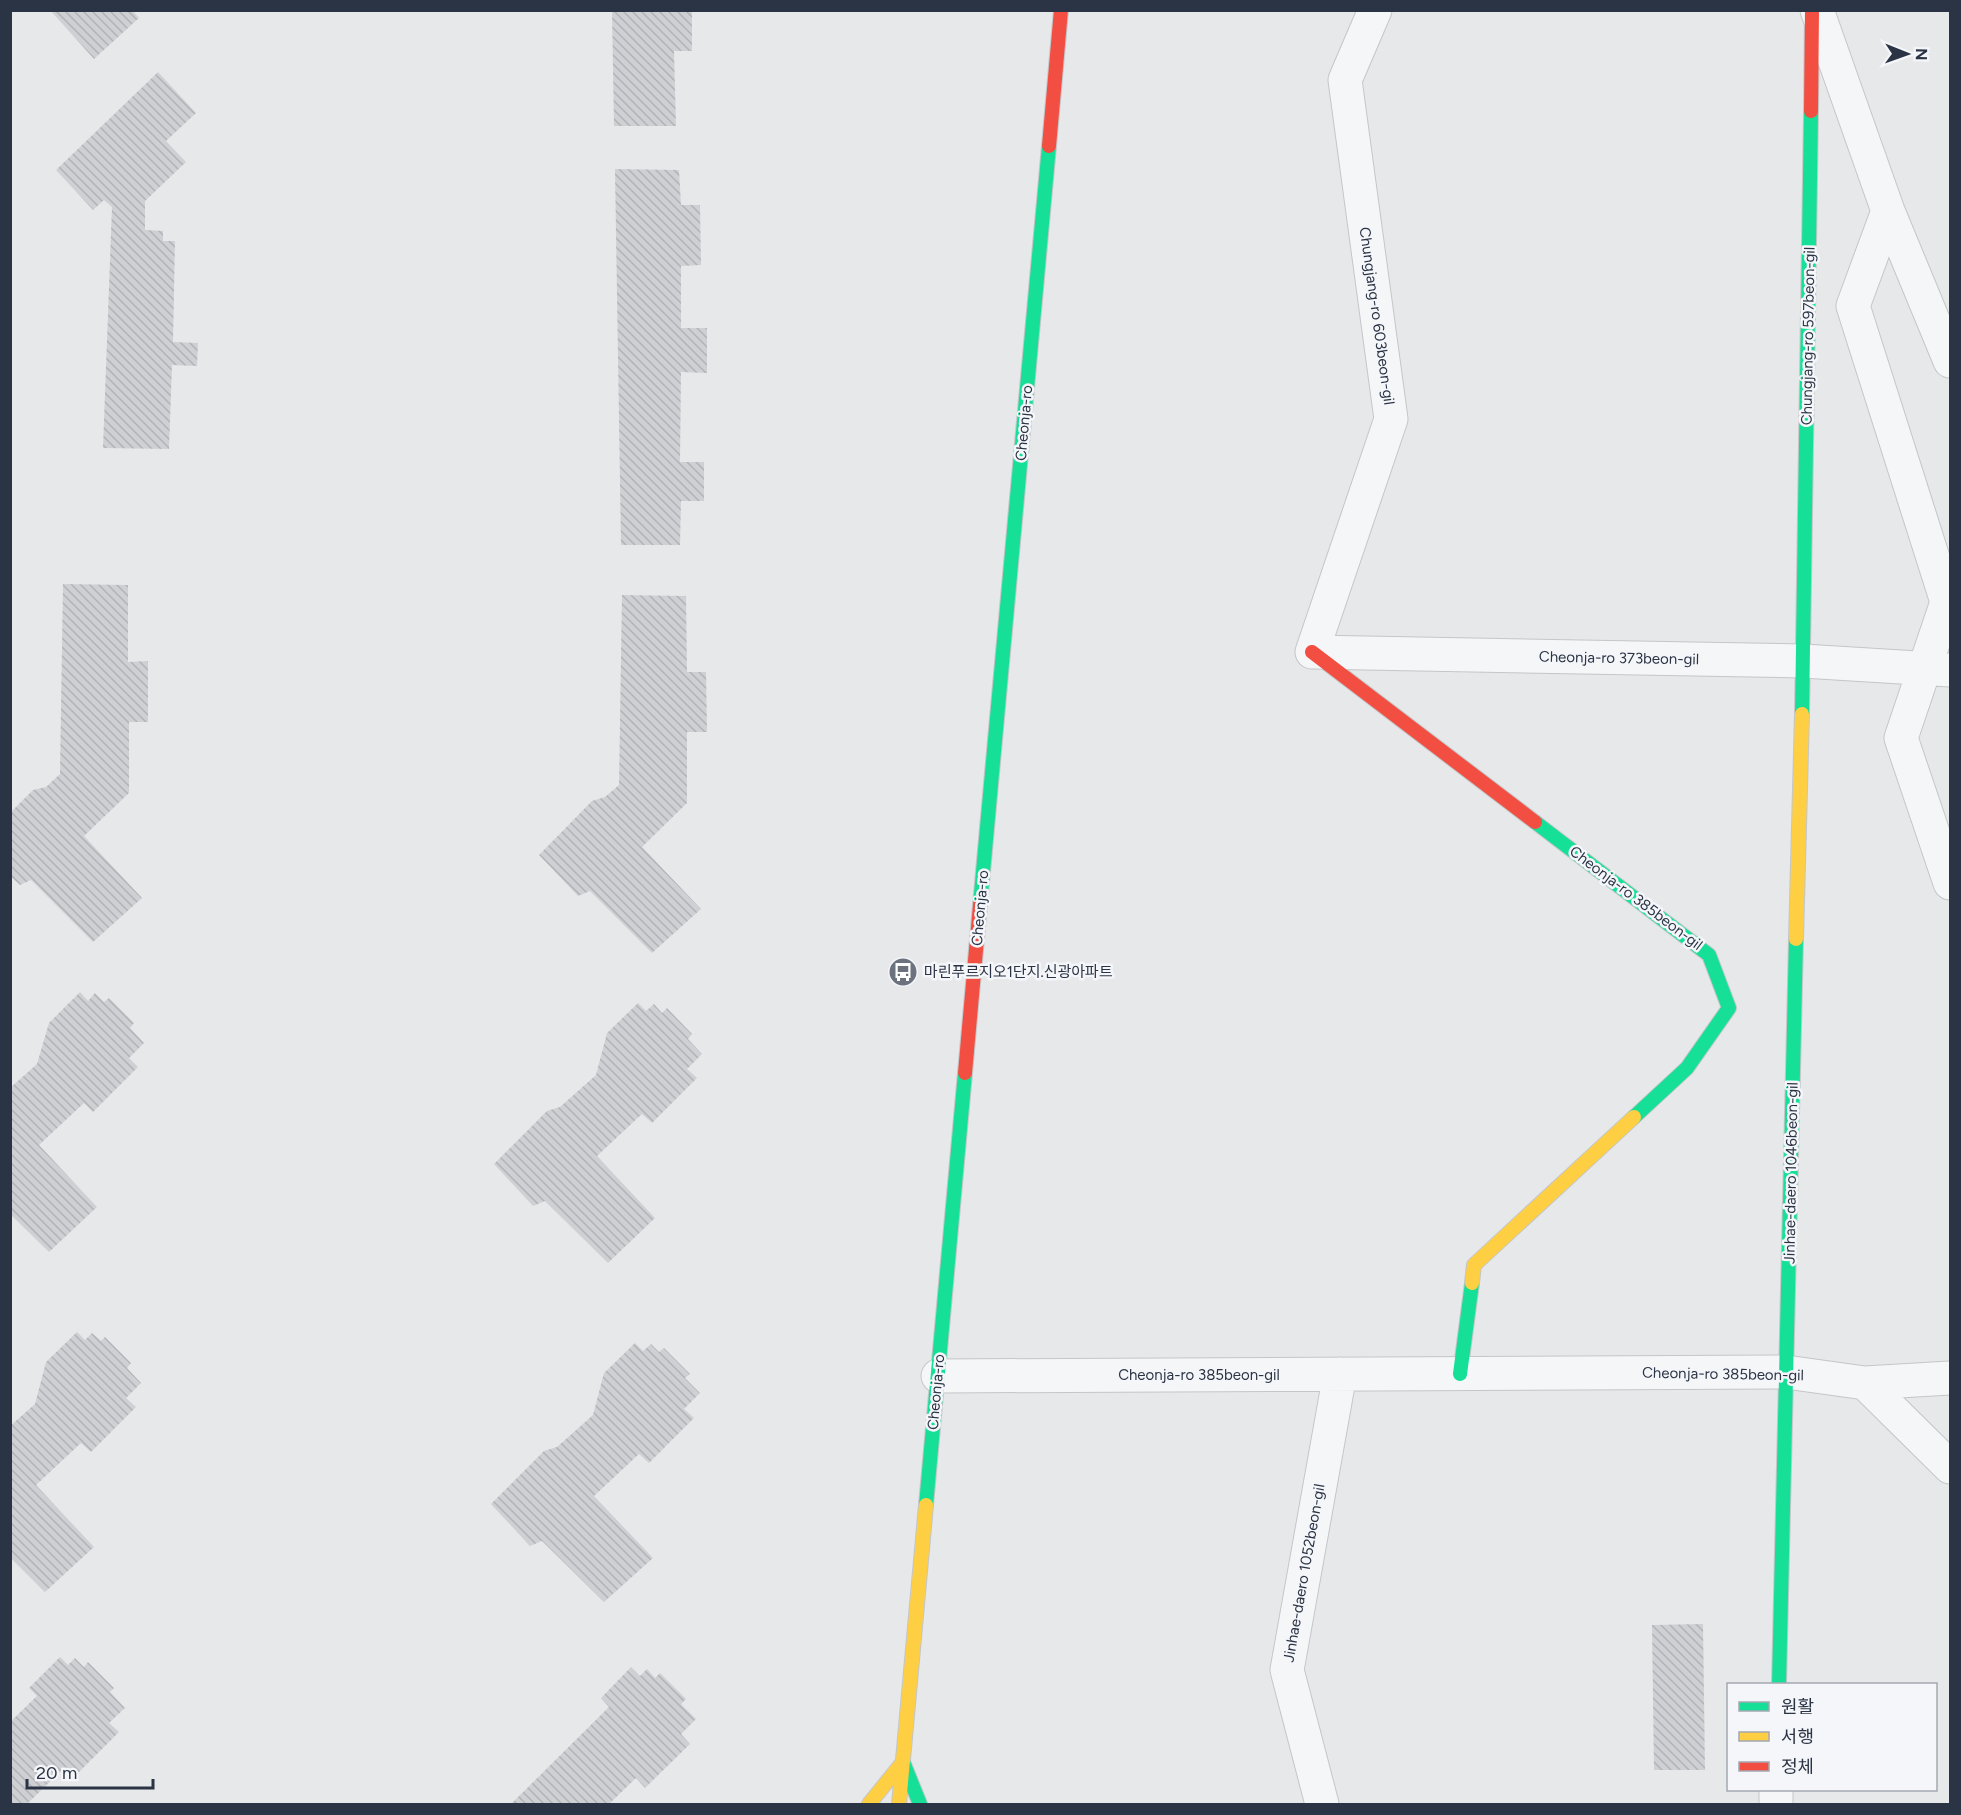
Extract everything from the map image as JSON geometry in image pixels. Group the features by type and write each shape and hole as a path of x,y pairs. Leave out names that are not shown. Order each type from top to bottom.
{"main road":[{"name":"Cheonja-ro","path":"899,1804 1061,10"},
{"name":"Chungjang-ro 597beon-gil","path":"1803,661 1812,10"},
{"name":"Cheonja-ro 385beon-gil","path":"1312,652 1709,955 1729,1008 1687,1068 1474,1265 1460,1374"},
{"name":"Jinhae-daero 1046beon-gil","path":"1779,1683 1803,661"},
{"path":"869,1804 903,1762 920,1804"}],"street":[{"name":"Chungjang-ro 603beon-gil","path":"1312,652 1391,419 1345,80 1376,10"},
{"path":"1817,10 1888,211 1950,361"},
{"path":"1888,211 1853,306 1947,602 1938,669 1901,738 1950,883"},
{"name":"Cheonja-ro 373beon-gil","path":"1312,652 1803,661 1938,669"},
{"name":"Cheonja-ro 385beon-gil","path":"938,1376 1786,1372 1865,1383 1950,1378"},
{"name":"Jinhae-daero 1052beon-gil","path":"1322,1804 1287,1670 1340,1374"},
{"path":"1865,1383 1950,1467"}],"building":[{"path":"50,10 132,10 139,18 94,59"},
{"path":"612,10 692,12 692,51 674,51 676,126 614,126"},
{"path":"158,72 196,113 166,141 186,162 145,201 145,230 163,231 163,241 175,241 173,342 198,343 197,366 172,365 169,449 103,448 112,207 104,200 93,210 56,170"},
{"path":"615,169 679,170 681,205 700,205 701,265 681,266 681,328 707,328 707,373 681,372 680,462 704,462 704,501 681,501 680,545 621,545"},
{"path":"63,584 128,585 128,662 148,661 148,722 129,722 129,793 84,836 142,898 93,942 31,880 20,885 10,876 10,813 33,790 46,787 60,774"},
{"path":"622,595 686,596 687,672 706,672 707,732 687,732 687,803 642,847 701,909 652,953 590,891 578,896 539,855 592,801 605,797 619,785"},
{"path":"80,992 88,1001 95,993 104,1002 109,998 134,1023 130,1028 144,1043 129,1058 138,1067 93,1112 84,1103 39,1145 97,1207 49,1252 10,1214 10,1088 37,1064 49,1023"},
{"path":"638,1003 646,1011 654,1004 662,1013 667,1008 692,1034 688,1039 702,1054 687,1069 697,1078 652,1123 642,1114 597,1156 655,1218 608,1263 545,1201 533,1206 494,1164 547,1111 560,1107 596,1075 607,1033"},
{"path":"77,1332 85,1340 92,1333 101,1341 105,1337 131,1363 127,1368 141,1383 126,1398 136,1407 91,1452 81,1443 36,1485 94,1547 45,1592 10,1557 10,1426 35,1404 46,1362"},
{"path":"635,1343 643,1351 651,1344 659,1352 664,1348 690,1374 685,1378 700,1393 684,1409 694,1418 649,1463 639,1454 594,1496 653,1558 604,1602 542,1541 530,1546 491,1504 544,1451 557,1447 593,1415 604,1373"},
{"path":"1703,1624 1705,1770 1654,1770 1652,1625"},
{"path":"60,1657 68,1665 75,1658 84,1667 88,1662 114,1688 110,1692 125,1708 109,1723 119,1732 74,1777 64,1768 27,1804 10,1804 10,1722 37,1696 29,1688"},
{"path":"631,1667 640,1676 647,1669 655,1678 660,1673 686,1699 681,1704 696,1719 681,1734 690,1744 645,1788 636,1778 609,1804 511,1804 609,1707 601,1698"}],"traffic: fast":[{"path":"1802,714 1811,111"},
{"path":"980,905 1049,146"},
{"path":"1535,822 1709,955 1729,1008 1687,1068 1634,1117"},
{"path":"1779,1683 1796,939"},
{"path":"926,1505 965,1073"},
{"path":"1460,1374 1472,1283"},
{"path":"903,1762 920,1804"}],"traffic: slow":[{"path":"1796,939 1802,714"},
{"path":"1472,1283 1474,1265 1634,1117"},
{"path":"899,1804 926,1505"},
{"path":"869,1804 903,1762"}],"traffic: jam":[{"path":"1049,146 1061,10"},
{"path":"1811,111 1812,10"},
{"path":"1312,652 1535,822"},
{"path":"965,1073 980,905"}],"place":[{"name":"마린푸르지오1단지.신광아파트","path":"903,972"}]}
